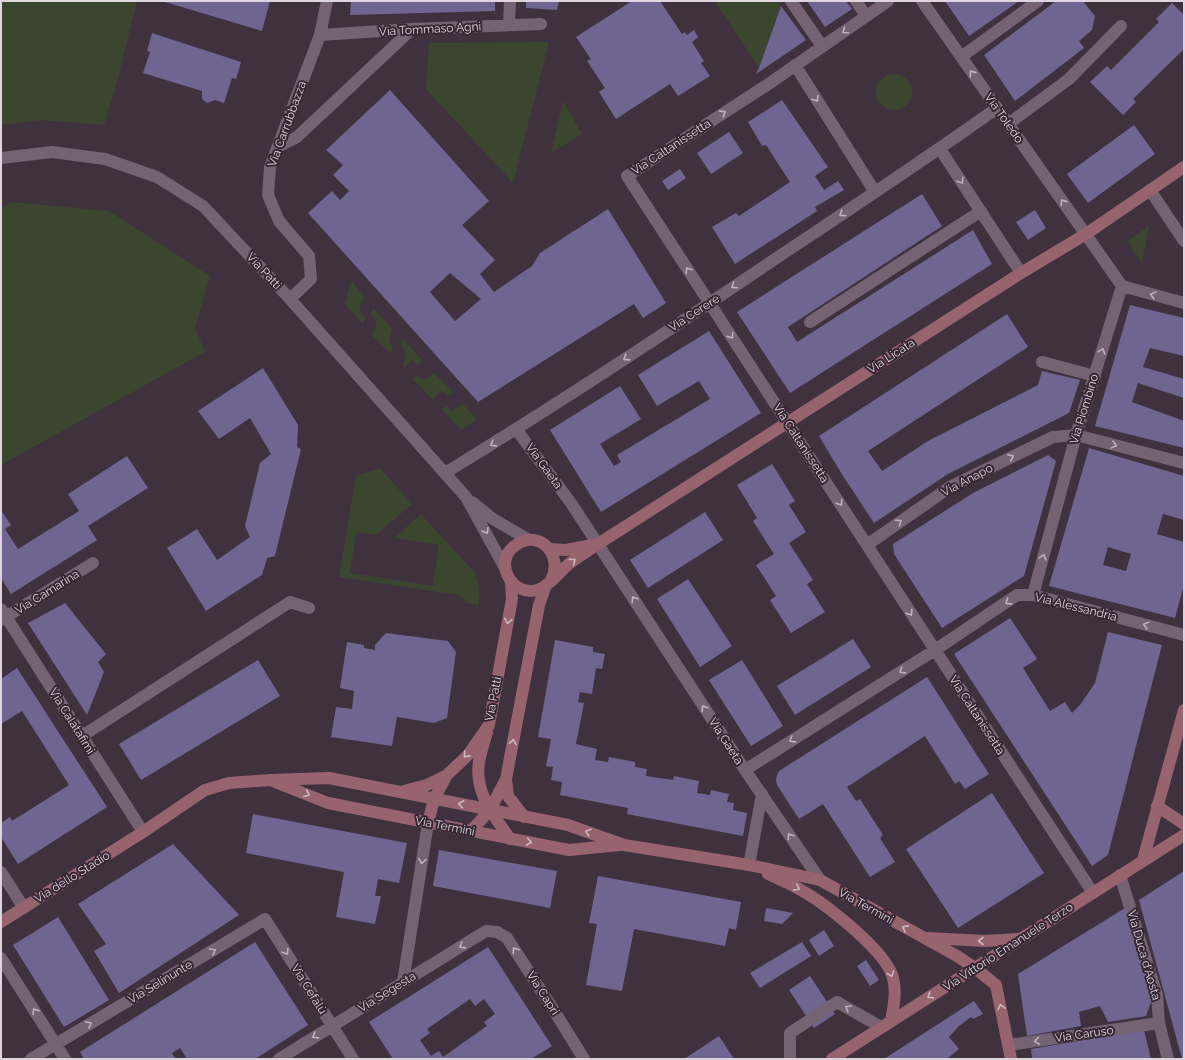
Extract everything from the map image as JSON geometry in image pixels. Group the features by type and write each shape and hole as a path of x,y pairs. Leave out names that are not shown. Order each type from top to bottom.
{"street":[{"name":"Via Carrubbazza","path":"290,299 311,279 309,256 279,221 268,195 270,167 320,35 327,1"},
{"path":"509,25 510,1"},
{"path":"791,1 822,46"},
{"path":"856,1 866,16"},
{"path":"875,192 795,66 888,1"},
{"name":"Via Toledo","path":"922,1 1086,234"},
{"path":"961,57 1038,1"},
{"name":"Via Tommaso Agni","path":"320,35 412,29 541,24"},
{"path":"1008,124 1069,79 1121,26"},
{"path":"278,147 298,137 412,29"},
{"name":"Via Caltanissetta","path":"795,66 626,176 1093,893"},
{"name":"Via Cerere","path":"446,473 710,303 940,149 997,108"},
{"path":"940,149 1021,273"},
{"name":"Via Patti","path":"1,158 52,152 105,159 156,177 203,206 290,299 466,497"},
{"name":"Via Licata","path":"549,583 570,563 598,544 1021,273 1086,234 1184,167"},
{"path":"1150,190 1182,234"},
{"path":"810,322 981,211"},
{"path":"1086,234 1122,286 1184,303"},
{"name":"Via Piombino","path":"1033,595 1076,435 1122,286"},
{"path":"1042,362 1094,376"},
{"name":"Via Gaeta","path":"516,429 571,503 745,770 935,650"},
{"name":"Via Anapo","path":"867,545 950,487 1053,437 1076,435 1184,463"},
{"path":"466,497 493,518 529,540 544,544 553,554 556,567 539,605 506,780 490,810 471,831"},
{"path":"466,497 494,546 511,582 517,587 532,591 540,589 549,583"},
{"path":"505,568 506,559 511,549 521,541 529,540"},
{"path":"549,549 566,550 598,544"},
{"name":"Via Camarina","path":"3,616 93,563"},
{"name":"Via Patti","path":"400,792 427,785 447,775 468,755 489,725 512,599 511,582"},
{"name":"Via Alessandria","path":"935,650 1017,596 1033,595 1184,635"},
{"path":"82,736 290,602 309,608"},
{"name":"Via Calatafimi","path":"3,616 143,832"},
{"path":"1144,860 1157,806 1184,710"},
{"path":"489,725 479,764 480,787 490,810 510,839"},
{"path":"745,770 820,880"},
{"path":"404,982 428,823 434,799 447,775"},
{"name":"Via Termini","path":"143,832 206,790 228,783 329,778 568,825 624,845 749,865 820,880 957,956 996,985 1011,1059"},
{"name":"Via Termini","path":"271,780 328,803 569,850 624,845"},
{"path":"506,780 508,796 524,817"},
{"path":"749,865 762,794"},
{"path":"1157,806 1184,824"},
{"name":"Via dello Stadio","path":"1,922 143,832"},
{"name":"Via Vittorio Emanuele Terzo","path":"832,1059 1184,835"},
{"name":"Via Termini","path":"749,865 800,889 829,909 872,946 890,970 894,985 894,1003 886,1024"},
{"path":"1,872 24,908"},
{"name":"Via Duca d'Aosta","path":"1120,875 1157,996 1158,1023 1168,1059"},
{"name":"Via Cefalù","path":"265,919 353,1059"},
{"name":"Via Selinunte","path":"31,1059 265,919"},
{"name":"Via Segesta","path":"279,1059 486,931 497,932"},
{"name":"Via Capri","path":"497,932 507,938 554,1009 579,1057"},
{"path":"923,938 985,941 1020,939"},
{"path":"1,958 65,1059"},
{"path":"790,1059 790,1033 837,1002 886,1024"},
{"name":"Via Caruso","path":"1008,1045 1158,1023"}],"green space":[{"path":"1,1 137,1 117,82 104,125 41,120 1,125"},
{"path":"715,1 782,1 759,68"},
{"path":"549,42 513,183 426,89 429,43"},
{"path":"894,74 904,77 909,82 912,92 909,102 904,107 894,110 884,107 879,102 876,92 879,82 884,77"},
{"path":"563,101 582,134 551,153"},
{"path":"11,202 109,211 210,276 195,327 205,352 1,465 1,208"},
{"path":"1149,226 1142,263 1127,241"},
{"path":"351,281 364,296 359,311 365,318 363,324 345,304"},
{"path":"373,308 392,328 389,343 393,347 391,354 372,335 377,322 371,315"},
{"path":"403,339 423,361 417,365 413,360 403,368 406,353 401,346"},
{"path":"434,373 453,392 448,396 442,391 432,399 413,379 416,376 425,380"},
{"path":"463,404 477,419 461,430 442,409 447,406 451,411"},
{"path":"380,468 412,504 376,535 356,532 350,573 433,586 439,545 394,538 421,514 474,572 478,584 479,605 465,603 464,598 459,595 339,577 356,476"}],"building":[{"path":"162,1 270,1 262,31"},
{"path":"351,1 495,1 495,11 350,15"},
{"path":"526,1 559,1 557,10 526,8"},
{"path":"632,1 660,1 682,34 685,32 687,35 694,30 698,37 692,42 704,61 701,63 710,76 678,96 670,84 616,119 599,92 605,88 587,61 591,59 576,37"},
{"path":"807,1 846,1 852,9 825,27"},
{"path":"945,1 1019,1 969,36"},
{"path":"1056,1 1083,1 1095,16 1092,30 1079,41 1084,48 1015,101 984,55"},
{"path":"1172,3 1184,15 1184,49 1133,99 1136,102 1123,115 1090,82 1107,66 1111,70 1159,22 1156,19"},
{"path":"781,6 806,40 756,74 759,68"},
{"path":"152,33 241,62 236,79 232,78 224,103 215,100 207,103 202,99 202,91 143,73 150,52 147,51"},
{"path":"390,90 489,201 462,225 495,260 480,274 494,292 532,266 540,253 608,209 666,303 643,318 634,304 478,402 308,213 332,191 340,200 349,191 333,175 343,165 326,150","holes":["450,273 481,299 455,321 430,292"]},
{"path":"782,100 828,167 815,176 824,190 838,181 844,190 815,207 817,211 735,264 712,227 736,213 739,216 790,182 766,145 762,146 748,122"},
{"path":"1134,125 1155,154 1088,203 1067,174"},
{"path":"729,132 743,153 711,174 697,153"},
{"path":"680,169 686,178 668,190 662,181"},
{"path":"922,194 942,226 788,327 797,342 973,230 992,264 790,393 737,312"},
{"path":"1035,210 1046,228 1028,240 1016,222"},
{"path":"1130,305 1184,318 1184,356 1150,348 1143,367 1184,379 1184,398 1138,383 1132,402 1184,421 1184,448 1095,426"},
{"path":"1007,314 1028,347 868,451 882,471 928,441 1038,385 1042,371 1080,380 1069,413 948,474 874,523 819,436"},
{"path":"709,331 761,413 601,512 550,430 620,386 641,419 600,444 614,466 621,462 617,455 710,399 699,381 657,406 638,375"},
{"path":"263,368 298,425 297,447 301,449 275,556 267,558 262,575 206,611 167,548 197,529 217,560 250,537 245,526 260,463 271,454 250,418 219,439 198,411"},
{"path":"1089,448 1184,476 1184,520 1163,514 1157,534 1184,542 1184,585 1175,618 1049,586","holes":["1108,547 1131,554 1126,571 1103,565"]},
{"path":"1048,455 1056,461 1024,576 942,628 894,554 893,544 973,493"},
{"path":"127,456 148,488 88,526 97,540 11,594 1,578 1,510 11,525 5,529 18,549 79,511 68,494"},
{"path":"772,464 795,501 789,505 806,532 789,543 813,580 807,584 825,612 791,633 770,600 776,596 756,565 774,554 753,521 757,518 737,485"},
{"path":"705,512 723,540 648,588 630,560"},
{"path":"688,579 732,646 700,667 657,599"},
{"path":"65,603 106,654 98,662 104,672 87,715 28,623"},
{"path":"1010,618 1037,659 1023,668 1050,711 1065,702 1072,713 1080,705 1095,683 1108,632 1162,645 1108,855 1092,866 954,654"},
{"path":"386,633 448,641 456,652 447,718 434,723 397,717 392,746 331,737 336,707 352,709 354,691 340,688 347,642 364,645 364,648 375,650 375,645"},
{"path":"853,639 871,667 795,715 777,686"},
{"path":"555,640 593,647 593,652 605,654 602,669 596,668 592,694 580,692 578,702 584,703 576,744 597,749 595,760 608,762 609,757 635,762 635,767 647,769 646,776 673,780 674,776 699,781 697,793 710,795 711,790 729,794 727,802 734,803 733,810 747,813 743,836 627,814 628,808 560,795 562,782 551,780 553,767 546,766 551,739 538,737"},
{"path":"258,660 280,696 141,780 119,744"},
{"path":"742,660 783,726 751,746 709,680"},
{"path":"17,668 107,807 18,864 1,837 1,823 10,817 12,821 69,785 22,711 1,724 1,679"},
{"path":"927,677 989,774 965,789 959,781 955,784 925,736 847,787 856,801 860,799 883,835 880,838 895,862 870,877 823,804 799,819 777,785 777,775 779,771"},
{"path":"992,793 1044,873 958,928 906,849"},
{"path":"253,814 407,843 399,883 378,879 375,896 381,896 375,924 336,917 344,872 246,853"},
{"path":"173,844 239,915 119,993 94,951 106,944 78,904"},
{"path":"439,850 557,871 550,908 433,886"},
{"path":"1184,871 1184,1059 1182,1059 1139,900"},
{"path":"598,876 741,902 736,930 729,928 725,946 634,929 622,991 586,985 597,924 589,923"},
{"path":"766,908 793,913 782,924 764,921"},
{"path":"1125,908 1153,996 1146,1016 1108,1022 1100,1006 1079,1012 1081,1026 1027,1036 1018,974"},
{"path":"58,917 109,1000 64,1027 13,945"},
{"path":"824,930 834,946 819,956 809,940"},
{"path":"255,942 308,1025 255,1059 187,1059 180,1048 172,1053 176,1059 84,1059 80,1052"},
{"path":"802,942 811,956 760,988 750,973"},
{"path":"488,947 552,1046 531,1059 393,1059 369,1022","holes":["470,999 475,1006 484,999 495,1014 484,1022 487,1026 443,1057 439,1051 431,1056 420,1040 430,1033 427,1029"]},
{"path":"866,960 879,980 870,986 857,966"},
{"path":"810,976 835,1014 814,1028 789,990"},
{"path":"974,1001 983,1014 973,1019 971,1017 959,1026 949,1037 959,1049 947,1059 884,1059"},
{"path":"1144,1030 1151,1059 1032,1059 1031,1049"},
{"path":"719,1036 734,1059 684,1059"}]}
